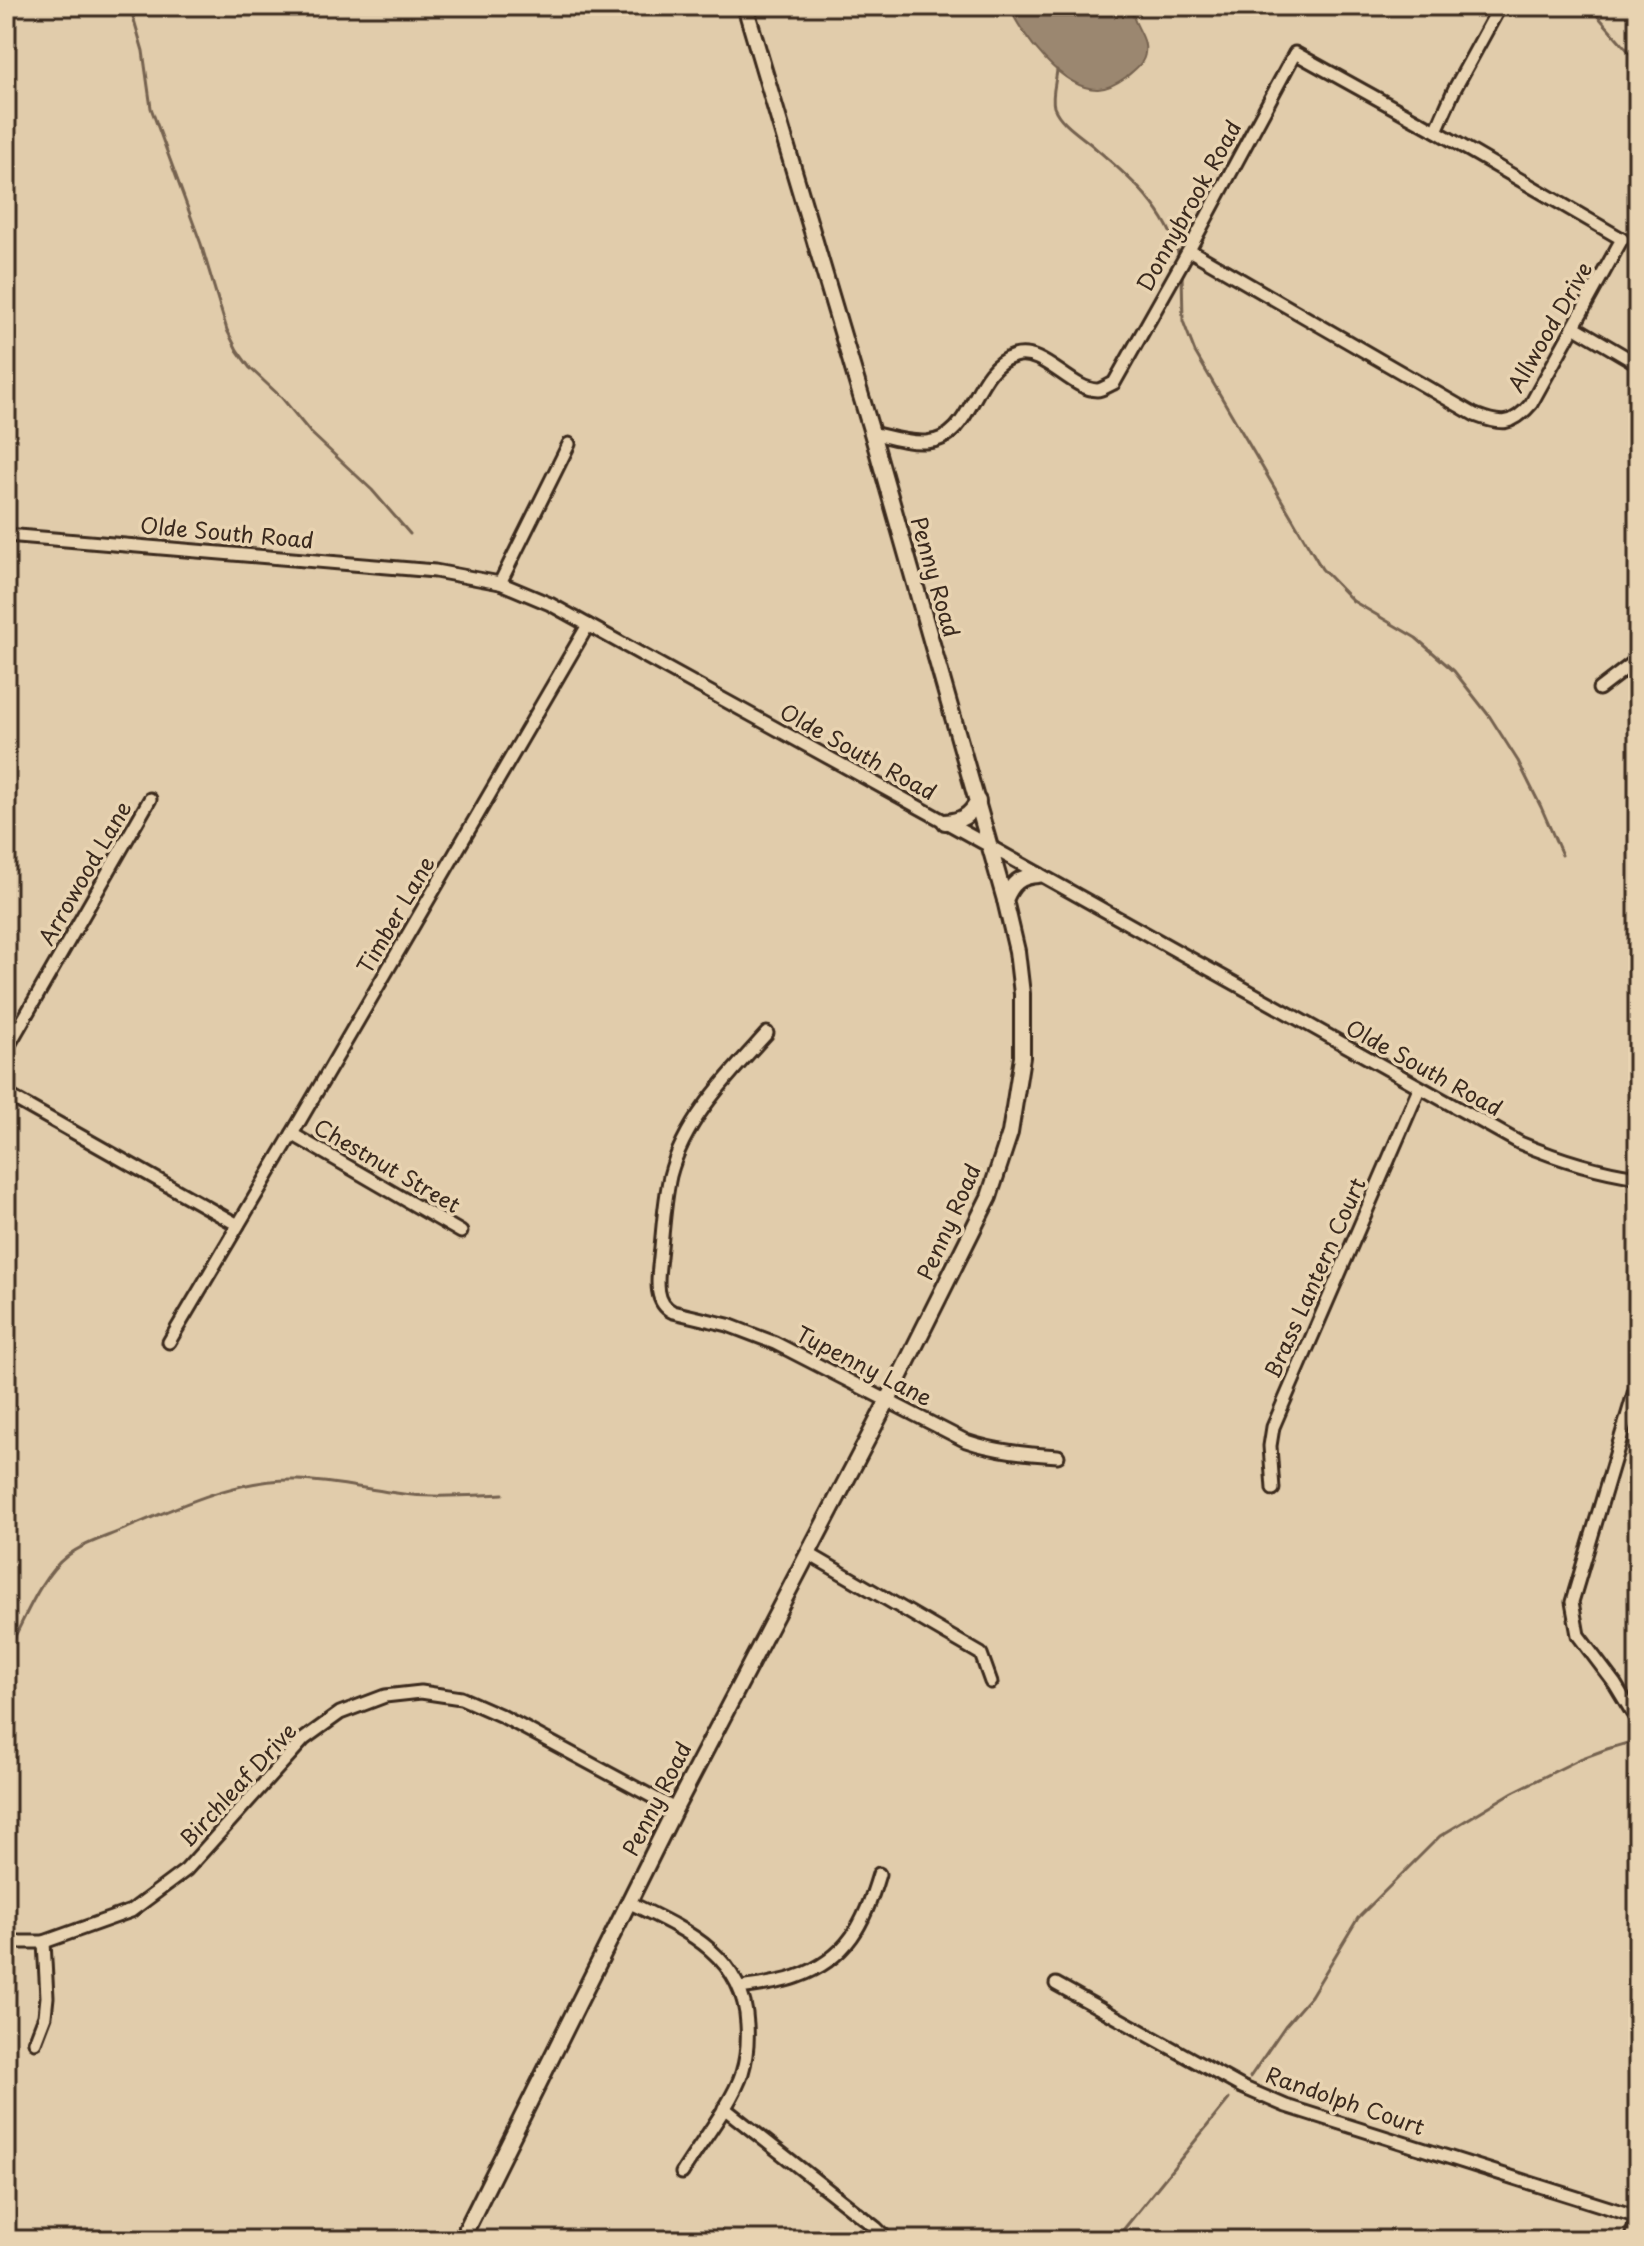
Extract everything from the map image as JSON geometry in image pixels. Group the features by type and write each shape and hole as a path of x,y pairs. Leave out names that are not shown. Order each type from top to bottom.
{"street":[{"name":"Penny Road","path":"461,2240 675,1809 809,1554 989,1197 1010,1133 1022,1057 1022,994 1017,951 1005,900 872,433 745,6"},
{"path":"1436,131 1454,90 1500,6"},
{"name":"Donnybrook Road","path":"872,433 927,442 949,436 1000,362 1017,355 1033,356 1085,386 1099,390 1114,383 1295,53 1436,131"},
{"name":"Allwood Drive","path":"1189,250 1475,415 1498,423 1519,418 1531,404 1622,239 1436,131"},
{"path":"1575,327 1638,364"},
{"path":"500,583 569,444"},
{"name":"Olde South Road","path":"6,535 435,571 500,583 550,604 1520,1143 1560,1160 1638,1177"},
{"name":"Timber Lane","path":"169,1342 588,625"},
{"path":"1599,689 1638,659"},
{"name":"Arrowood Lane","path":"6,1050 150,799"},
{"path":"945,822 961,820 974,810 978,801"},
{"path":"1005,900 1013,884 1038,875"},
{"name":"Tupenny Lane","path":"767,1033 705,1106 678,1152 670,1176 659,1265 659,1297 664,1308 748,1331 803,1356 966,1441 1023,1454 1058,1456"},
{"name":"Brass Lantern Court","path":"1273,1489 1270,1446 1273,1427 1419,1089"},
{"path":"6,1094 238,1225"},
{"name":"Chestnut Street","path":"292,1134 461,1232"},
{"path":"1638,1380 1572,1602 1578,1635 1609,1675 1638,1722"},
{"path":"809,1554 981,1654 991,1682"},
{"name":"Birchleaf Drive","path":"6,1942 44,1942 131,1911 186,1870 304,1739 340,1713 385,1696 421,1692 461,1698 502,1716 675,1809"},
{"path":"741,1988 795,1977 833,1957 856,1932 869,1907 879,1874"},
{"path":"630,1903 697,1937 718,1956 741,1988 747,2015 748,2045 742,2074 682,2173"},
{"path":"35,2042 45,2016 47,1997 44,1942"},
{"name":"Randolph Court","path":"1056,1984 1268,2099 1638,2218"},
{"path":"724,2108 888,2240"},
{"path":"1632,2240 1638,2218"}],"shaded area":[{"path":"1009,6 1131,6 1144,41 1144,57 1141,64 1113,85 1098,89 1085,87 1071,81 1045,59 1023,31"}],"waterway":[{"path":"130,6 143,51 151,108 201,244 227,330 237,350 310,432 372,490 410,534"},
{"path":"1589,6 1638,62"},
{"path":"1057,70 1053,98 1057,113 1145,195 1166,224 1179,257"},
{"path":"1182,272 1183,321 1195,352 1322,569 1353,601 1416,638 1454,671 1490,717 1518,761 1562,855"},
{"path":"6,1647 11,1644 49,1574 67,1556 96,1540 210,1495 253,1484 297,1480 423,1496 503,1494"},
{"path":"1250,2077 1285,2026 1311,1996 1358,1918 1440,1836 1513,1792 1580,1759 1638,1740"},
{"path":"1115,2240 1229,2099"}]}
